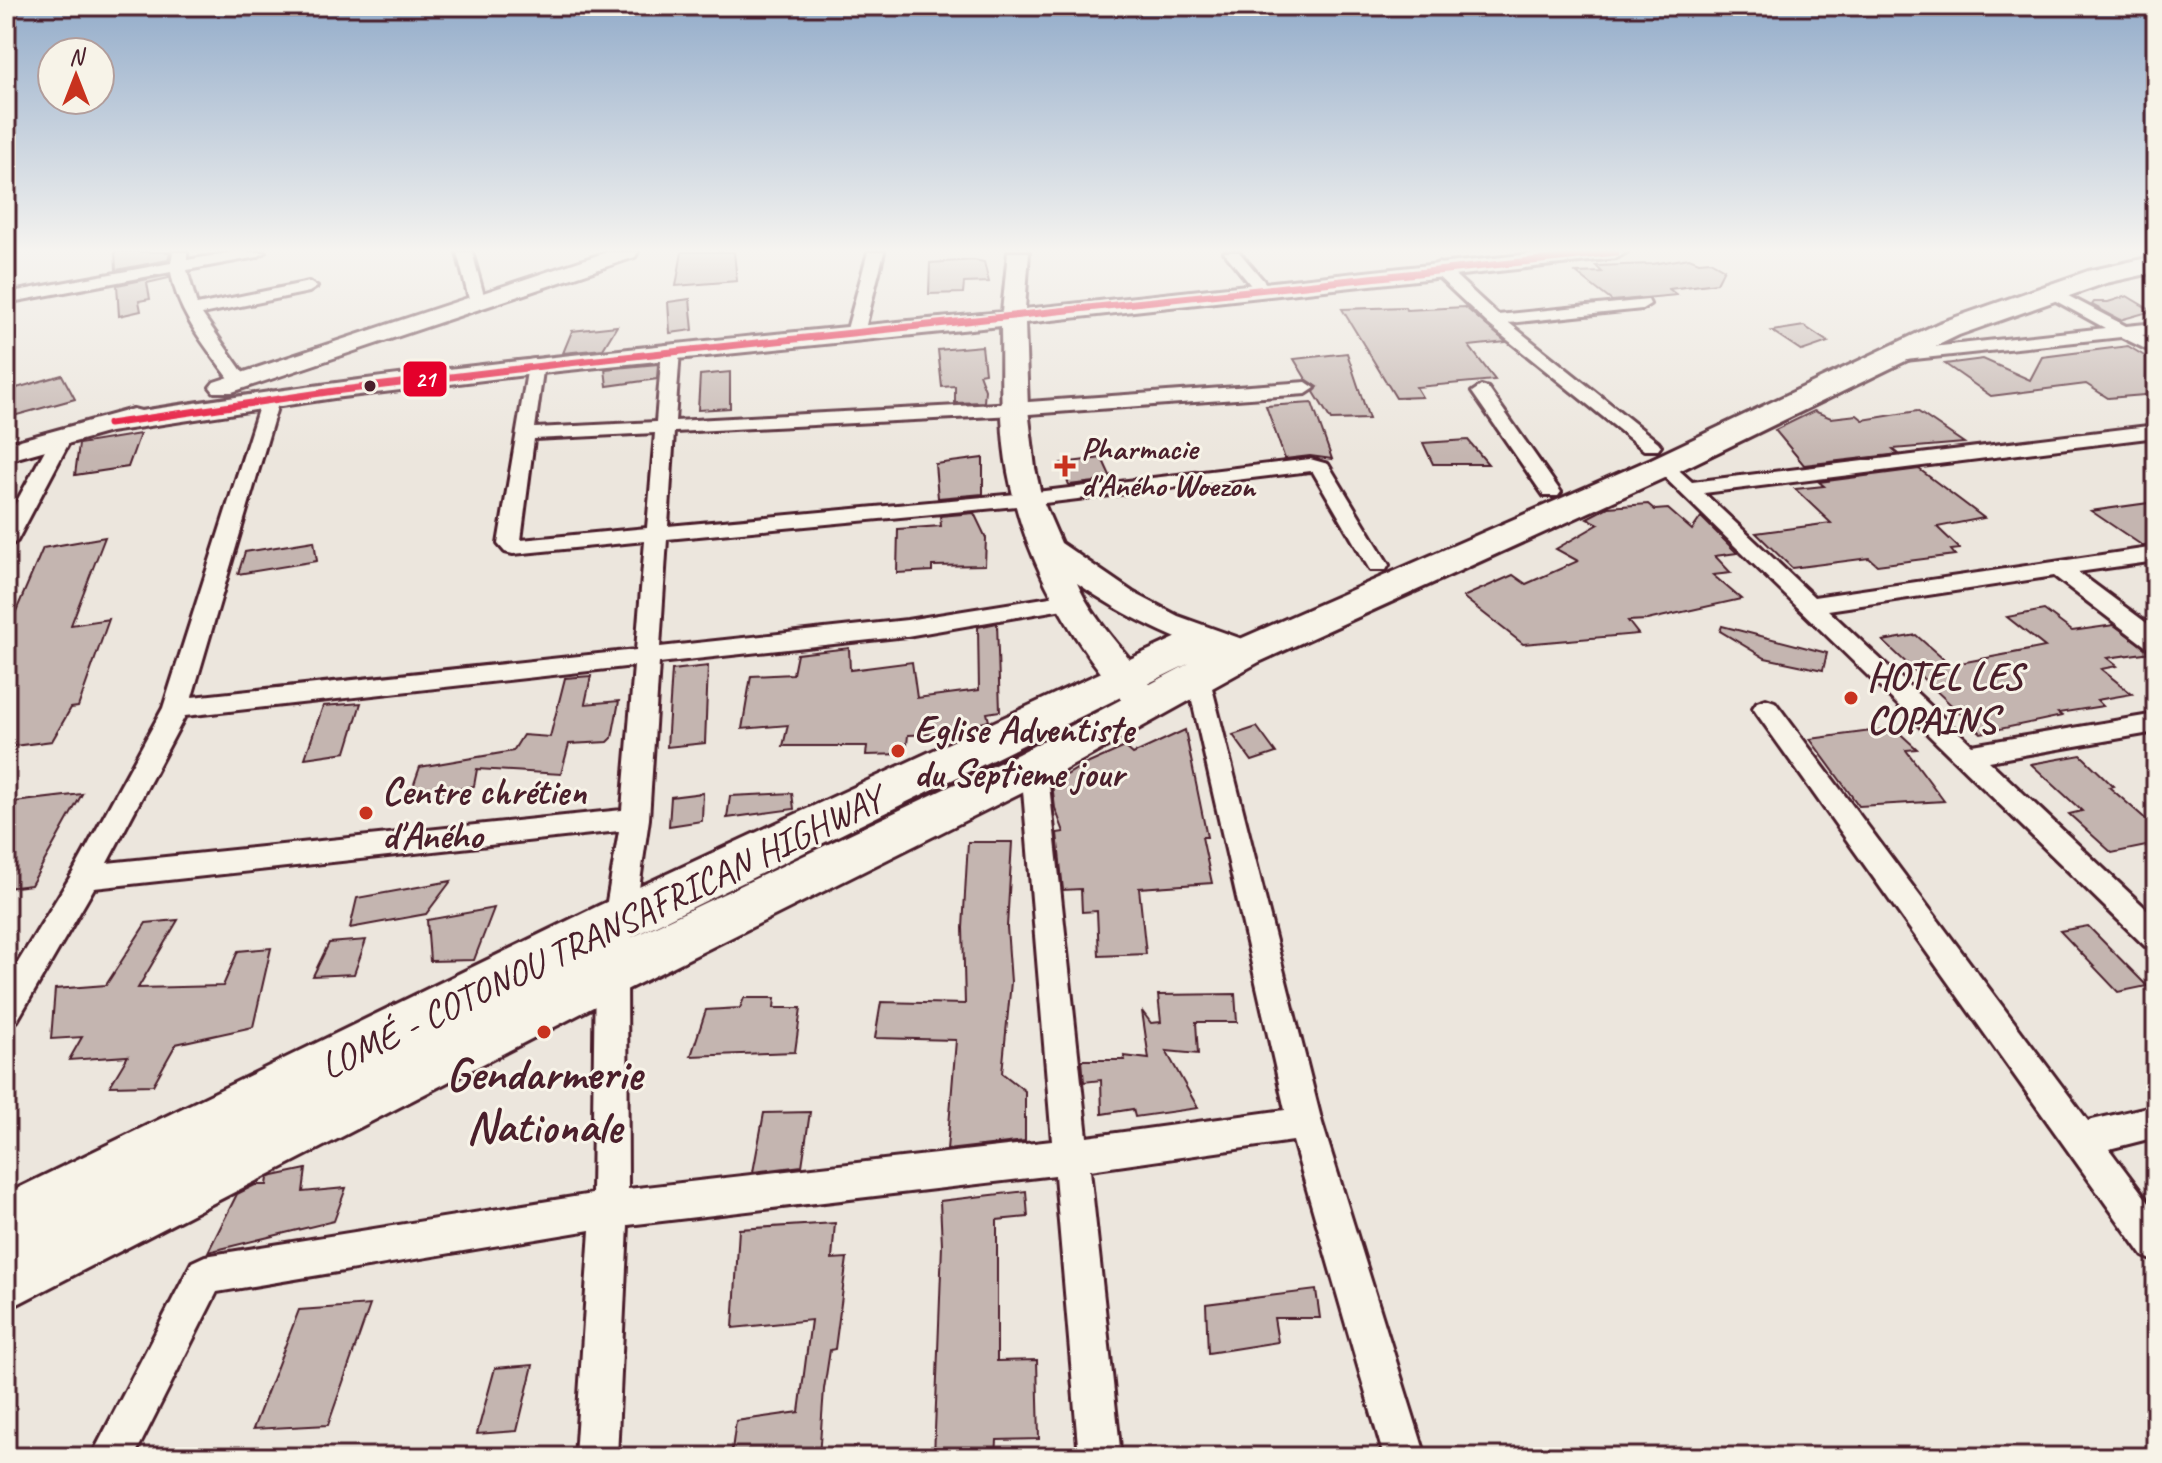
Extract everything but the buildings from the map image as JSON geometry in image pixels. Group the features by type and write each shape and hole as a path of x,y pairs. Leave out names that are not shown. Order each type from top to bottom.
{"highway":[{"path":"1217,655 1378,565 1551,492 1667,467 1924,320"},
{"path":"6,1278 611,972 1034,766 1135,691 1667,467 1970,320"},
{"name":"LOMÉ - COTONOU TRANSAFRICAN HIGHWAY","path":"6,1227 616,921 1135,691"}],"street":[{"path":"197,320 240,381"},
{"path":"6,453 109,424 425,320"},
{"path":"855,333 858,320"},
{"path":"109,424 271,397 535,364 981,320"},
{"path":"1013,320 1015,409 1021,468 1028,499 1069,601 1135,691"},
{"path":"1494,320 1667,467 1964,756 2156,937"},
{"path":"2103,320 2156,349"},
{"path":"1896,356 2156,328"},
{"path":"596,1457 610,1209 611,972 616,921 635,819 671,350"},
{"path":"535,364 509,544 521,547 1028,499 1316,466 1321,468 1378,565"},
{"path":"525,434 1015,409 1306,388"},
{"path":"1481,392 1551,492"},
{"path":"6,1011 85,877 176,708 271,397"},
{"path":"1667,467 2156,431"},
{"path":"6,541 62,437"},
{"path":"1050,549 1123,600 1217,655 1305,1123 1405,1457"},
{"path":"1810,605 2156,554"},
{"path":"2058,568 2156,642"},
{"path":"176,708 907,628 1069,601"},
{"path":"1766,708 2156,1243"},
{"path":"1964,756 2156,723"},
{"path":"1034,766 1100,1457"},
{"path":"85,877 635,819"},
{"path":"2081,1139 2156,1121"},
{"path":"112,1457 205,1275 610,1209 1072,1156 1305,1123"}],"transit line":[{"name":"21","path":"109,424 446,376 988,320"}],"place":[{"name":"Pharmacie d'Aného Woezon","path":"1065,466"},
{"name":"HOTEL LES COPAINS","path":"1851,698"},
{"name":"Eglise Adventiste du Septieme jour","path":"898,751"},
{"name":"Centre chrétien d'Aného","path":"366,813"},
{"name":"Gendarmerie Nationale","path":"544,1032"}]}
